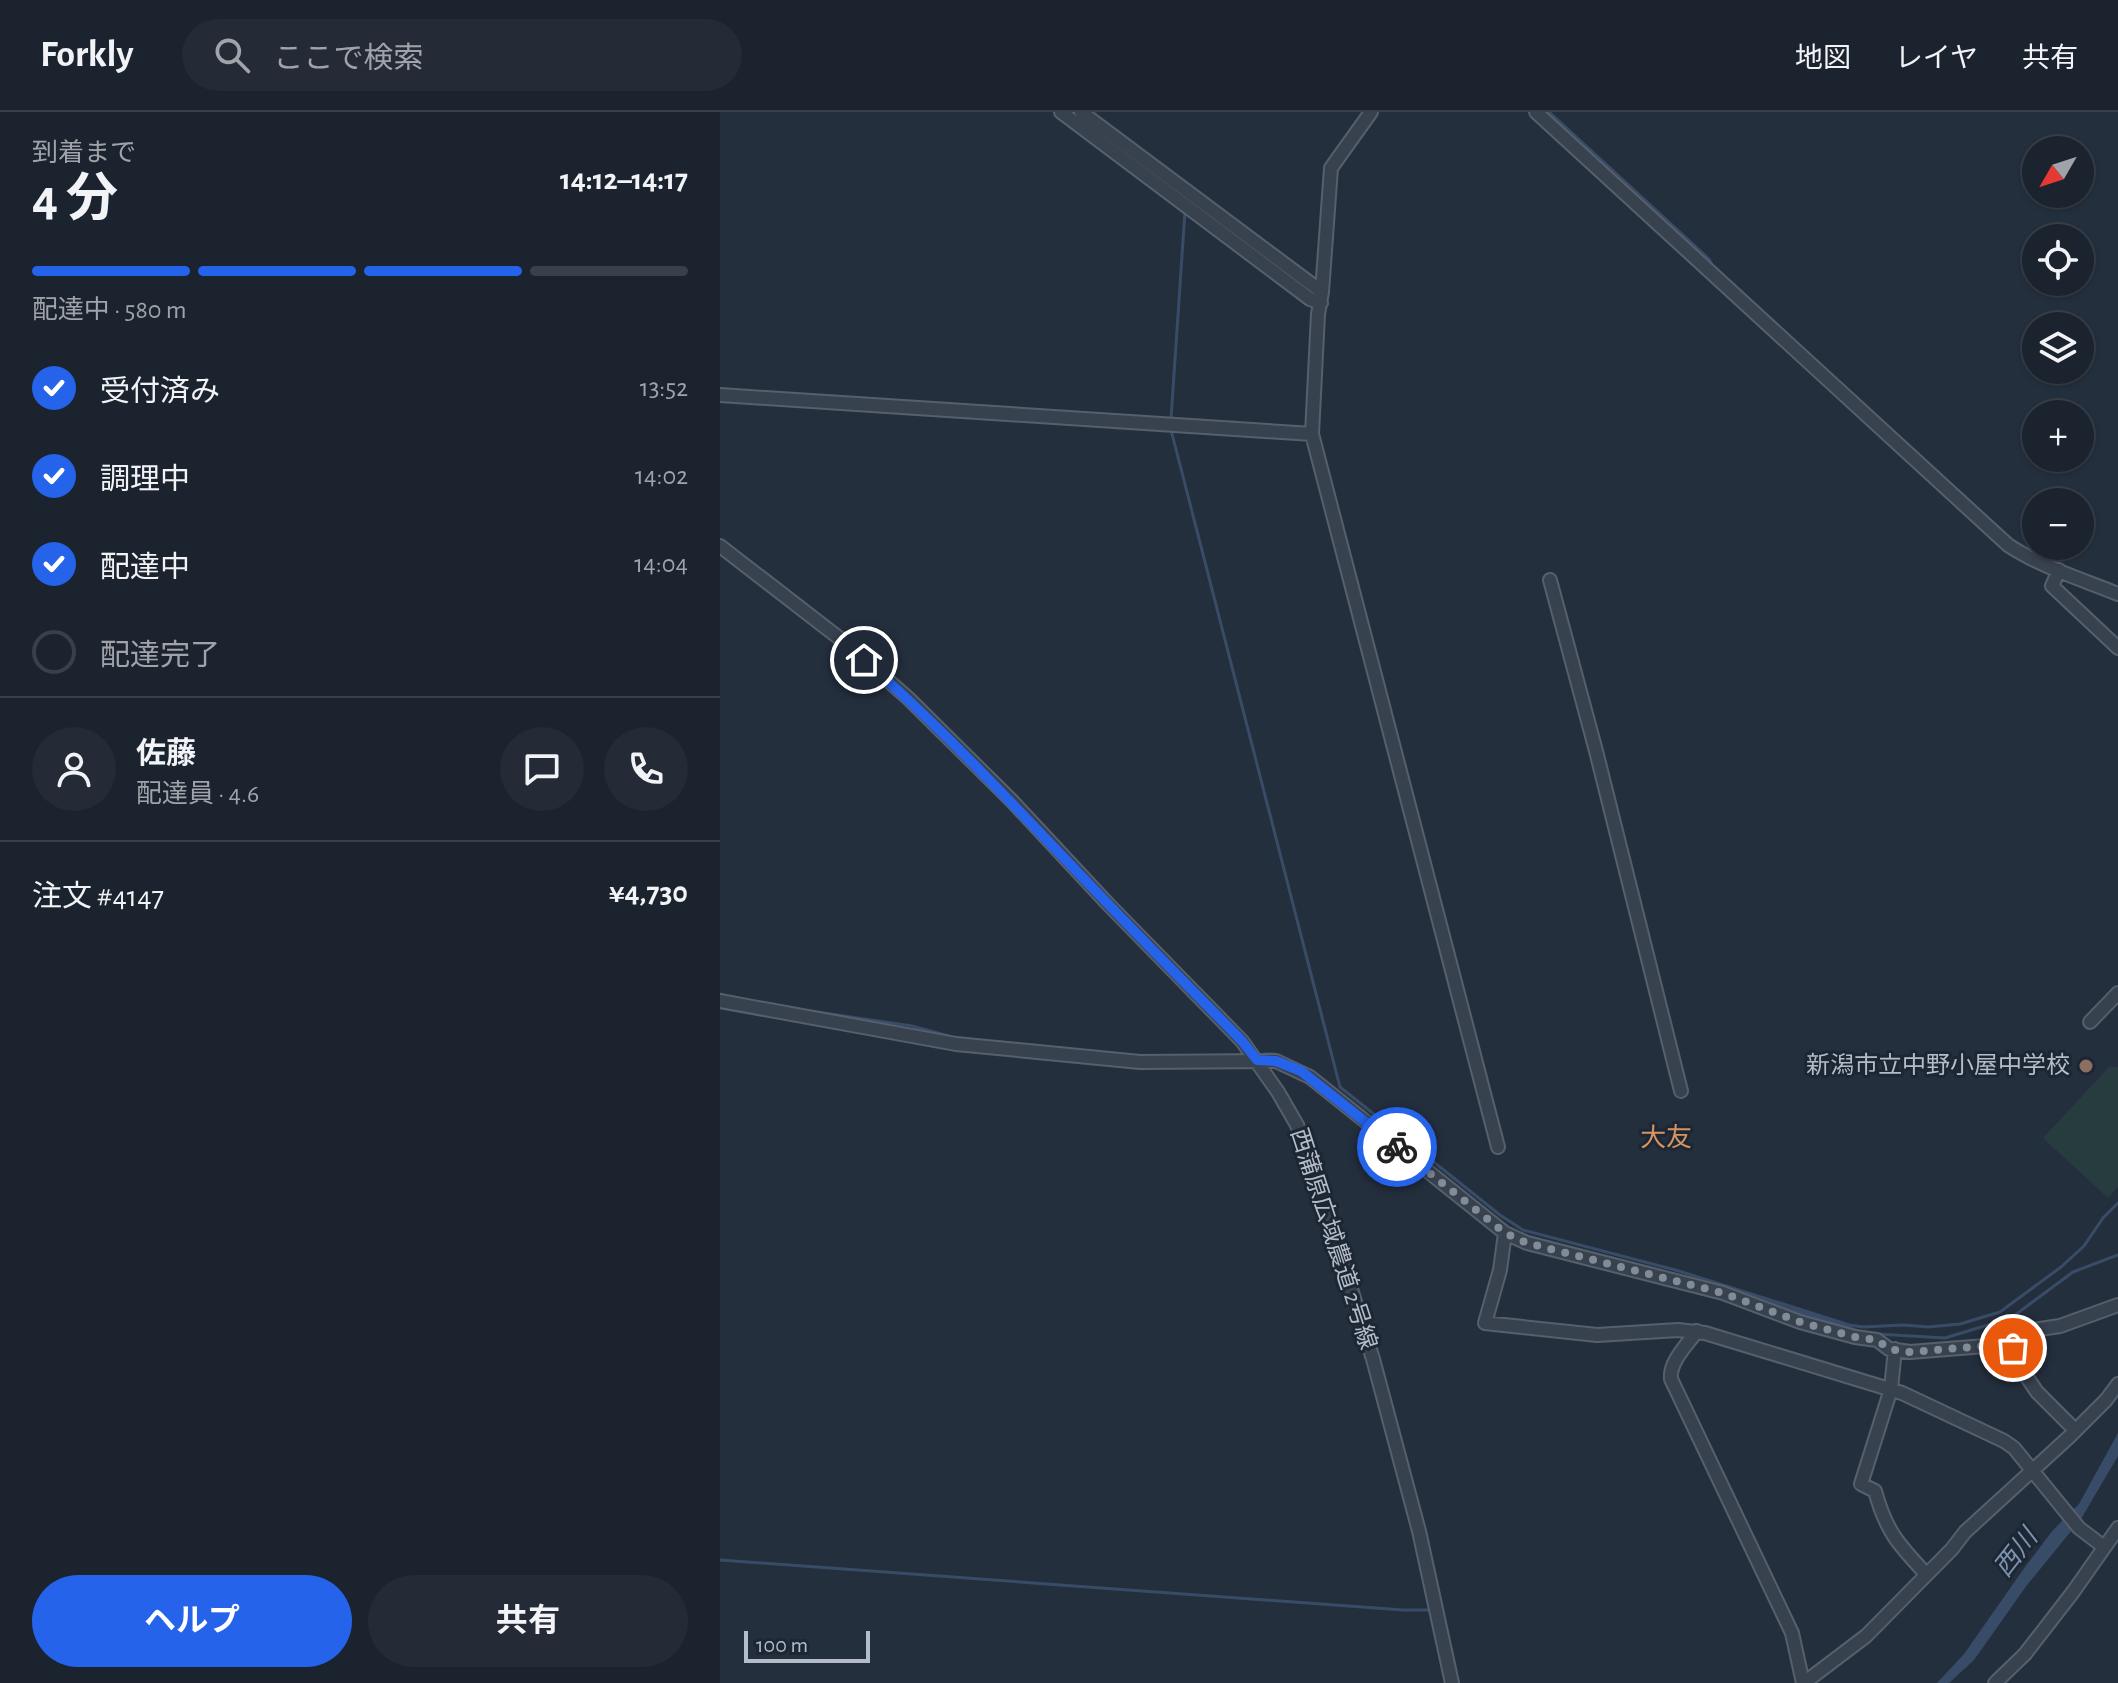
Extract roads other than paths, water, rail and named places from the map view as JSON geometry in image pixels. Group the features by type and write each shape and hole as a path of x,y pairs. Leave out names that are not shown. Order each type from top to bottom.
{"street":[{"path":"1061,112 1310,299 1321,298"},
{"path":"1081,112 1321,298"},
{"path":"1371,112 1331,168 1318,314 1312,434 1498,1147"},
{"path":"1536,112 2008,545 2118,594"},
{"path":"720,395 1312,434"},
{"name":"西蒲原広域農道 2号線","path":"720,546 843,641 908,698 1011,800 1242,1041 1278,1092 1297,1125 1310,1158 1380,1387 1419,1531 1452,1683"},
{"path":"2059,570 2052,586 2118,648"},
{"path":"1550,580 1681,1091"},
{"path":"2090,1022 2118,993"},
{"path":"720,1001 956,1044 1140,1062 1276,1061 1310,1077 1505,1233 1527,1243 1732,1296 1800,1322 1877,1340 1889,1349 1910,1352 1985,1346 2020,1332 2060,1326 2118,1305"},
{"path":"1505,1233 1500,1270 1485,1323 1597,1335 1697,1331 1891,1389 2014,1448 2079,1528 2104,1547"},
{"path":"1697,1331 1672,1366 1671,1379 1792,1633 1803,1683 1866,1636 1965,1532 2034,1470 2106,1400 2118,1384"},
{"path":"2009,1337 2020,1367 2037,1392 2075,1430"},
{"path":"1895,1349 1891,1389 1861,1484 1875,1491 1882,1517 1899,1545 1926,1574"},
{"path":"1995,1683 2025,1654 2118,1528"}],"water":[{"path":"2118,1433 2118,1456 2081,1519 2027,1585 1974,1660 1949,1683 1937,1683 1964,1654 2053,1530 2079,1504"}],"waterway":[{"path":"1549,112 1709,259 1713,267"},
{"path":"1171,419 1185,211"},
{"path":"1170,426 1340,1087 1523,1230 1679,1271 1849,1325 1928,1327 1960,1324 2000,1312 2084,1246 2103,1218 2118,1203"},
{"path":"720,994 748,1000"},
{"path":"810,1011 912,1026 956,1038"},
{"path":"987,1041 1059,1048"},
{"path":"1264,1054 1279,1056"},
{"path":"1290,1061 1312,1072"},
{"path":"1523,1235 1663,1271"},
{"path":"1877,1334 1945,1338 2011,1318 2073,1272 2118,1255"},
{"path":"1750,1297 1862,1332"},
{"path":"720,1560 1431,1610"}],"place":[{"name":"新潟市立中野小屋中学校","path":"2086,1066"}],"district":[{"name":"大友","path":"1666,1138"}],"water label":[{"name":"西川","path":"2016,1553"}]}
